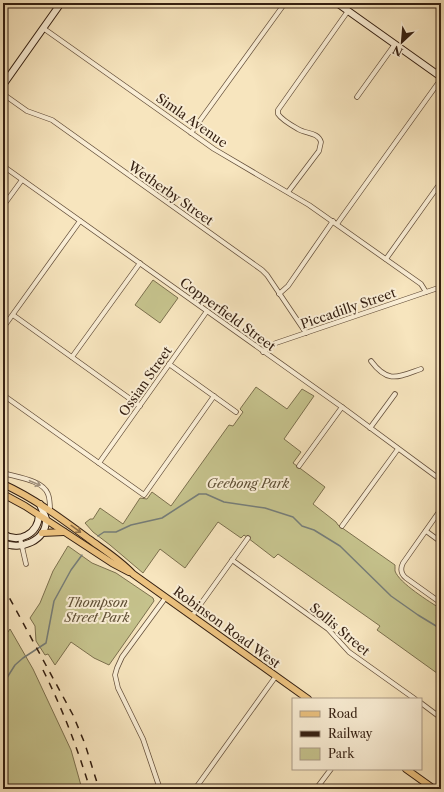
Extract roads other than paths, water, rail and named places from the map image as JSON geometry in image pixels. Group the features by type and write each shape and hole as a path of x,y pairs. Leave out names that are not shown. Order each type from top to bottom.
{"main road":[{"path":"4,83 61,3"},
{"path":"337,3 441,78"},
{"name":"Robinson Road West","path":"3,484 50,510 127,567 133,574"},
{"name":"Robinson Road West","path":"3,494 46,519 112,563 133,574 307,698"},
{"path":"3,543 11,546 21,546 32,542 42,533 46,519 40,504"},
{"path":"3,534 12,538 26,536 34,530 38,522 39,515"},
{"path":"42,533 64,532"},
{"path":"407,770 434,789"}],"street":[{"path":"191,133 285,3"},
{"path":"288,192 320,148 321,141 318,136 297,129 281,117 278,114 279,108 348,11"},
{"name":"Simla Avenue","path":"43,28 214,149 288,192 335,222 421,284 426,292"},
{"path":"357,96 395,44"},
{"path":"279,294 288,286 441,78"},
{"name":"Wetherby Street","path":"3,94 27,111 52,120 262,270 306,333"},
{"name":"Copperfield Street","path":"3,166 342,407 441,480"},
{"path":"3,206 22,180"},
{"path":"386,259 441,182"},
{"path":"3,328 80,221"},
{"path":"72,357 140,263"},
{"name":"Piccadilly Street","path":"263,352 276,343 441,287"},
{"name":"Ossian Street","path":"99,463 207,311"},
{"path":"13,314 140,406"},
{"path":"371,361 381,372 392,378 421,369"},
{"path":"169,364 236,412"},
{"path":"3,394 144,495 214,396"},
{"path":"370,428 394,394"},
{"path":"299,466 342,407"},
{"path":"342,526 398,449"},
{"path":"3,473 42,486 48,494 50,510"},
{"path":"441,509 403,563 401,571 406,578 441,603"},
{"path":"426,532 441,542"},
{"path":"20,538 26,564"},
{"path":"192,616 248,538"},
{"name":"Sollis Street","path":"232,560 328,629 349,652 414,698"},
{"path":"160,789 143,739 118,688 115,675 122,657 166,597"},
{"path":"195,789 276,676"},
{"path":"422,704 441,718"},
{"path":"316,789 330,770"}],"waterway":[{"path":"98,536 104,532 116,532 131,525 162,518 199,494 206,494 224,502 265,508 293,517 302,526 314,530 340,546 391,596 441,629"},
{"path":"3,684 15,665 46,643 54,601 71,570 82,555"}],"railway":[{"path":"3,586 73,715 85,744 99,789"},
{"path":"43,670 69,729 90,789"}],"park label":[{"name":"Geebong Park","path":"248,483"},
{"name":"Thompson Street Park","path":"97,610"}]}
